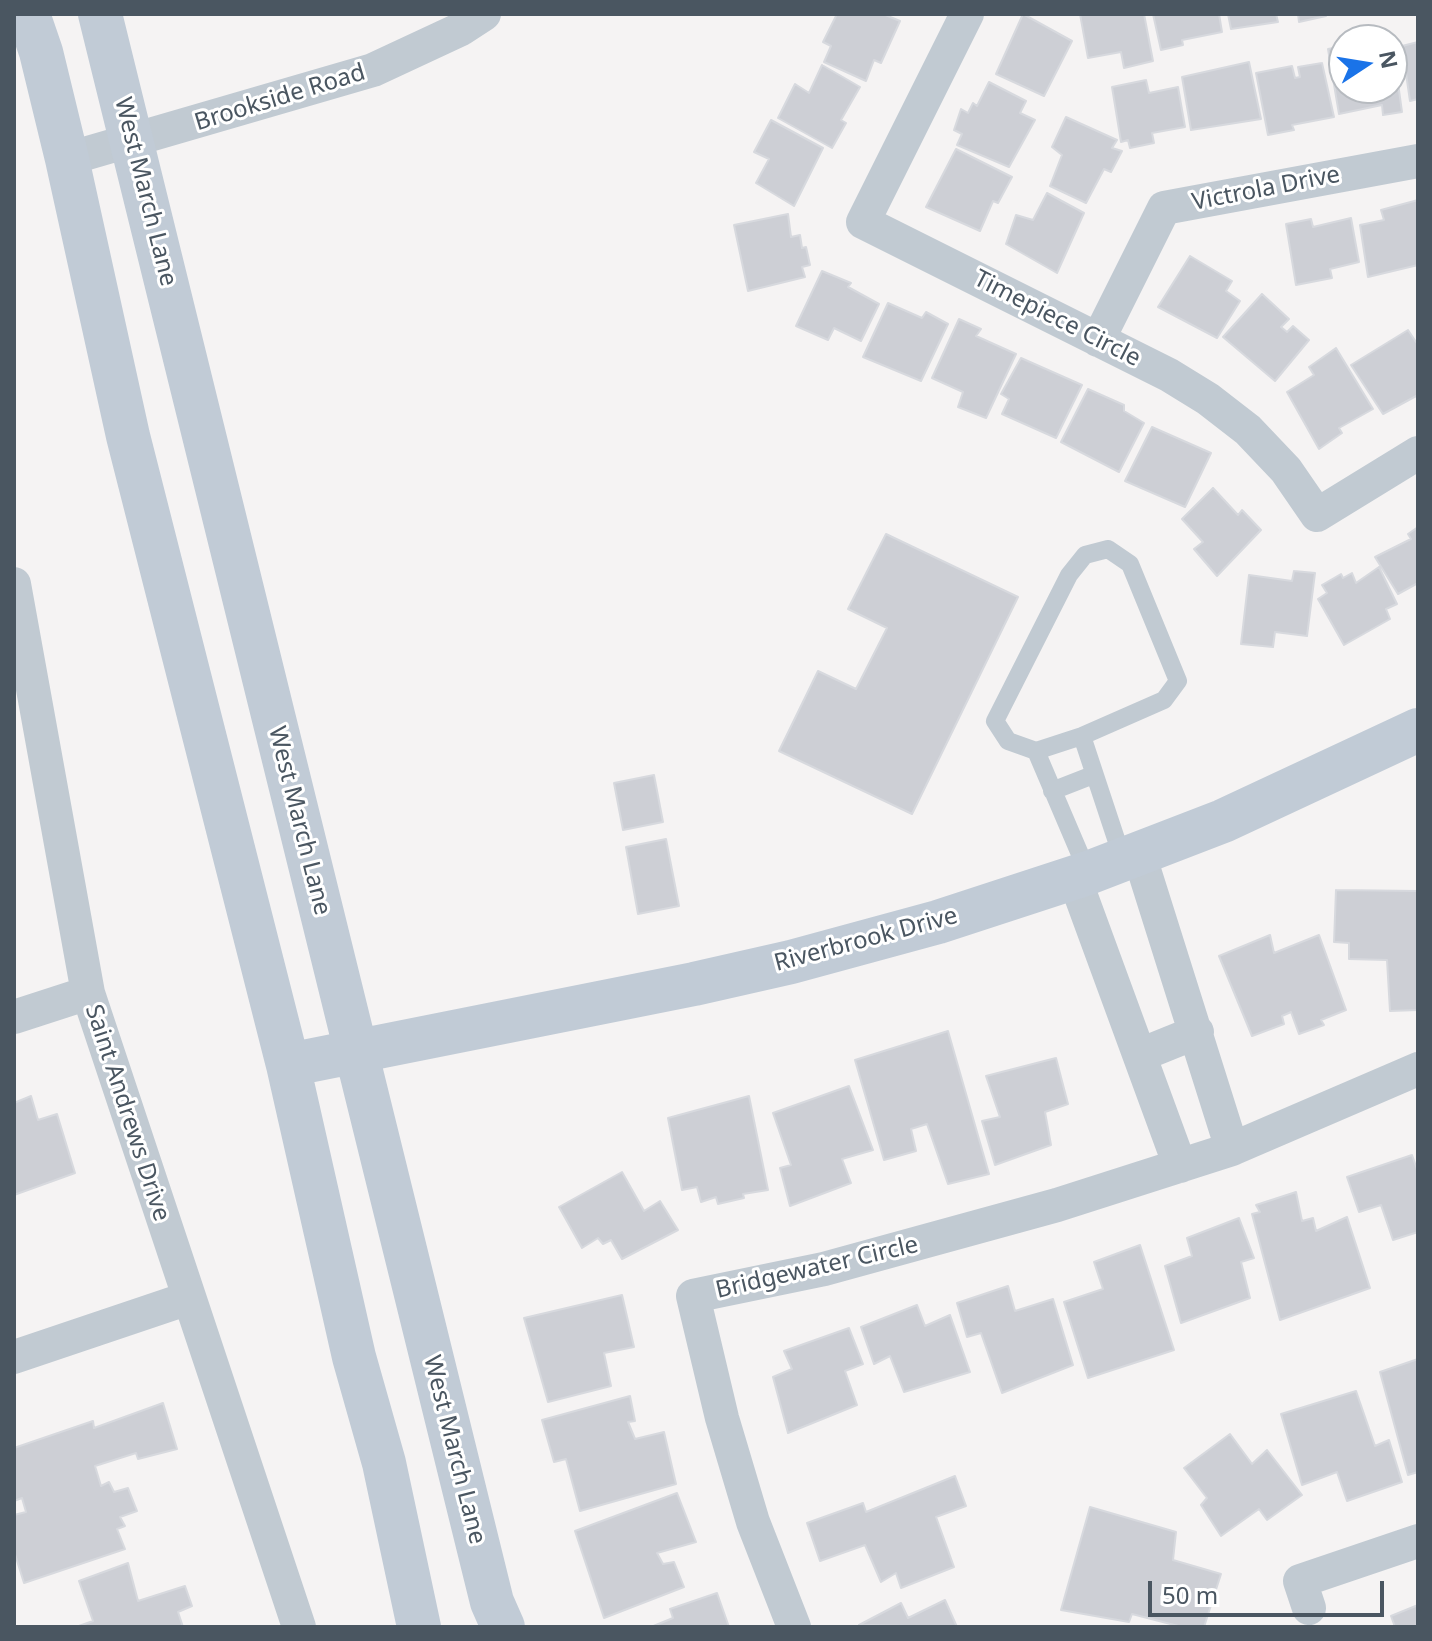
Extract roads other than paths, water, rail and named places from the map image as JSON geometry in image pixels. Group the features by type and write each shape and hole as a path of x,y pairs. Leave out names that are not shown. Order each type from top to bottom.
{"street":[{"path":"28,14 41,52 67,159 128,436 288,1065 354,1357 384,1463 419,1627"},
{"name":"West March Lane","path":"100,14 354,1050 492,1602 503,1627"},
{"name":"Brookside Road","path":"67,159 373,70 461,29 484,14"},
{"name":"Timepiece Circle","path":"967,14 863,222 1182,383 1248,430 1286,470 1317,515 1418,453"},
{"name":"Victrola Drive","path":"1098,340 1164,208 1418,161"},
{"name":"Saint Andrews Drive","path":"14,584 88,993 299,1627"},
{"name":"Riverbrook Drive","path":"288,1065 791,962 938,922 1106,866 1237,815 1418,730"},
{"path":"1106,866 1197,1032 1232,1149"},
{"path":"1106,866 1140,1055 1180,1166"},
{"path":"14,1017 88,993"},
{"path":"1140,1055 1197,1032"},
{"name":"Bridgewater Circle","path":"794,1627 749,1508 722,1418 693,1296 824,1269 962,1233 1180,1166 1232,1149 1418,1069"},
{"path":"14,1357 189,1298"},
{"path":"1309,1608 1300,1581 1418,1541"}],"lane":[{"path":"1108,549 1130,564 1178,681 1164,700 1082,736 1036,751 1008,741 995,721 1069,575 1085,555 1108,549"},
{"path":"1082,736 1093,775 1106,866"},
{"path":"1036,751 1052,791 1106,866"},
{"path":"1052,791 1093,775"}]}
